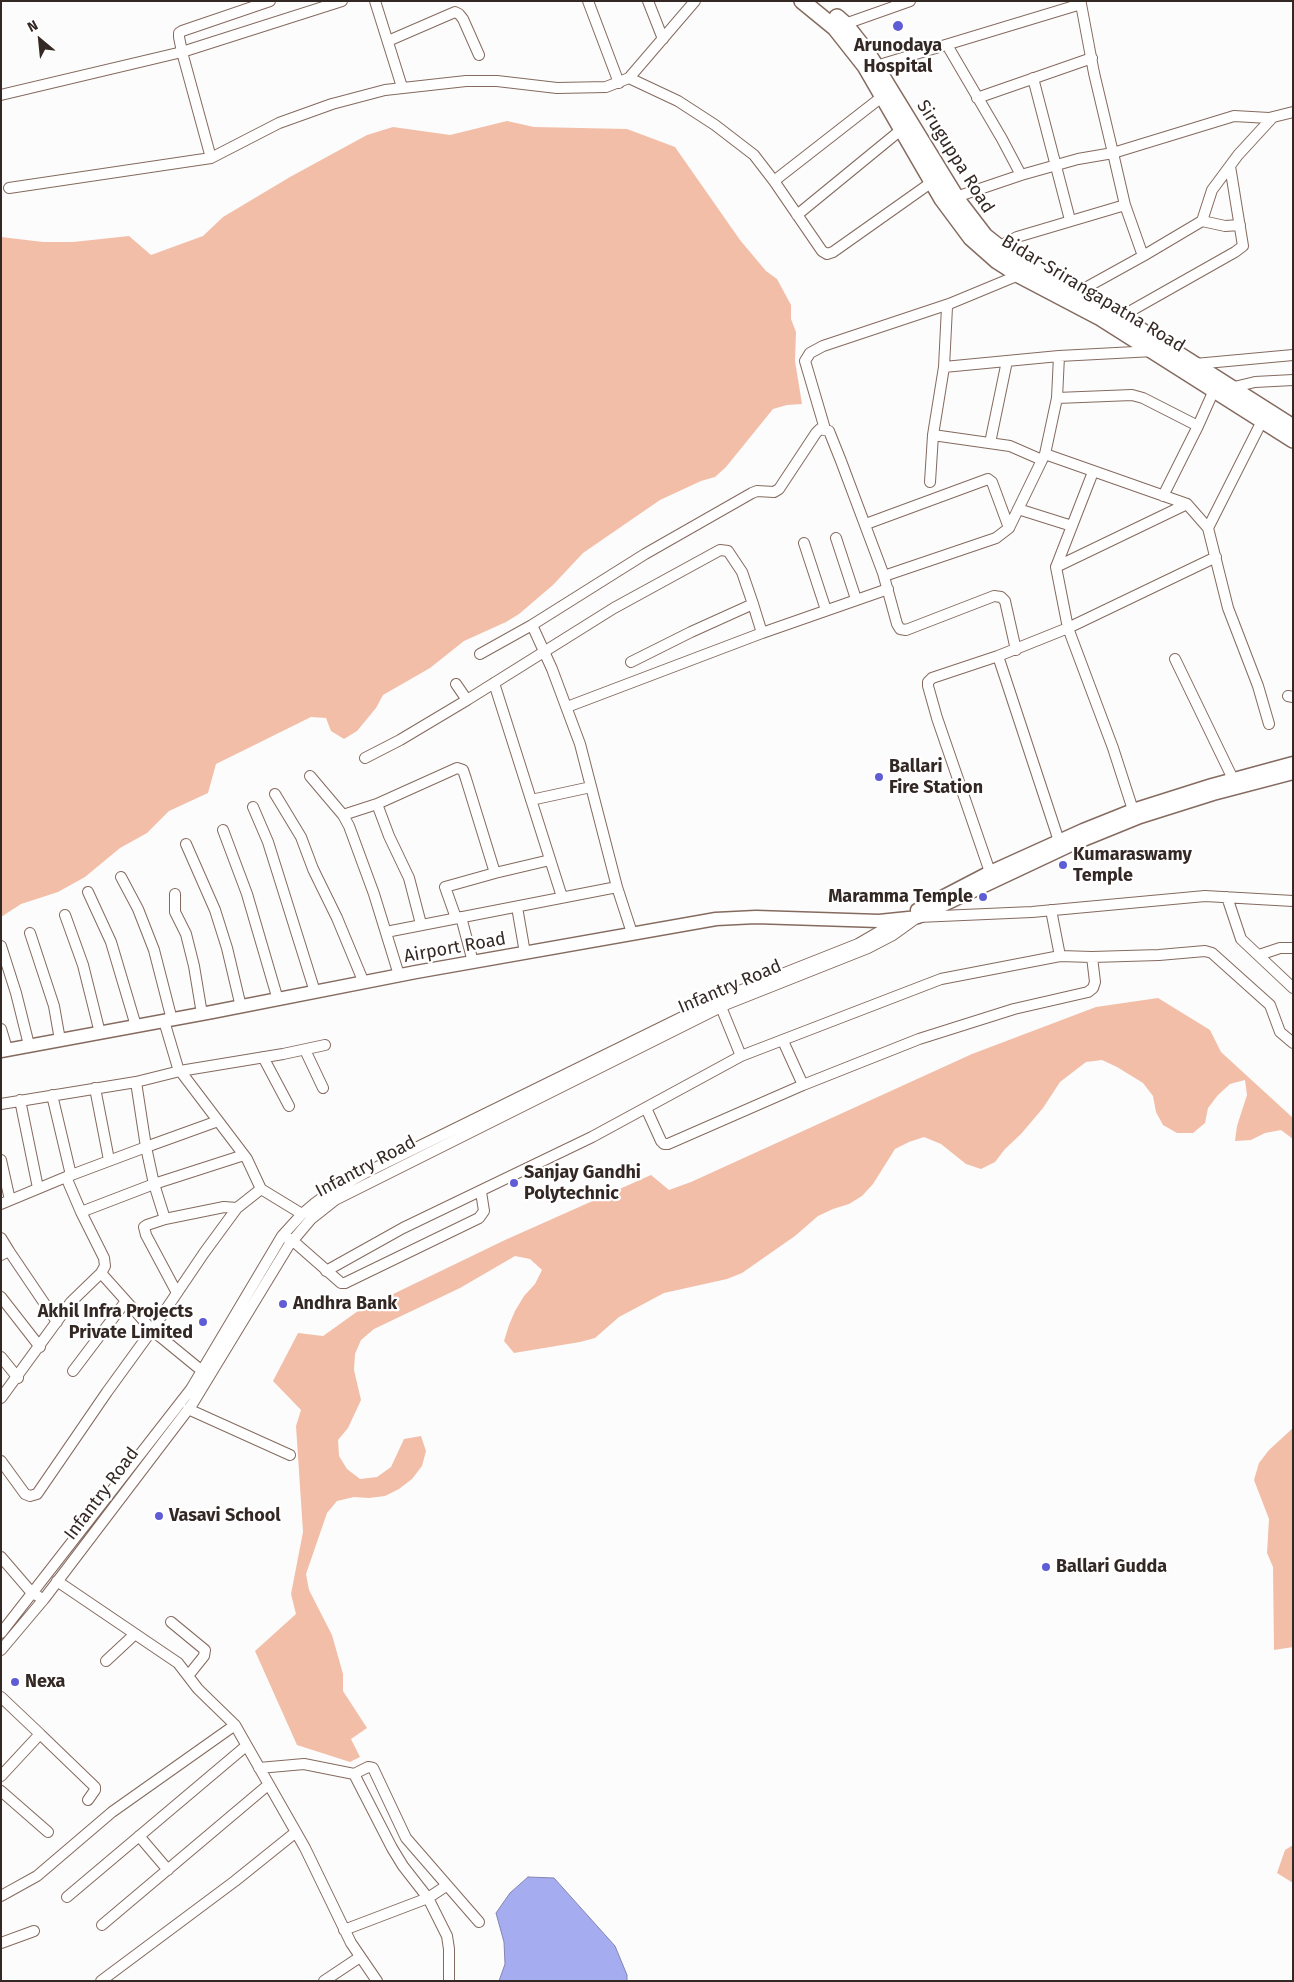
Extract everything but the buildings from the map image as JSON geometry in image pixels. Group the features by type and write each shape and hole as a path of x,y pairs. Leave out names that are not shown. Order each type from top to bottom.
{"highway":[{"name":"Bidar-Srirangapatna Road","path":"802,1 841,27 932,182 956,220 971,238 997,261 1019,275 1157,347 1214,390 1293,440"},
{"name":"Siruguppa Road","path":"819,1 876,66 968,216 985,236 1009,255 1120,317 1157,347 1194,364 1293,427"}],"main road":[{"path":"908,918 934,900 990,872 1059,840 1133,810 1233,779 1293,763"},
{"path":"908,918 932,911 1071,845 1140,817 1213,794 1293,773"},
{"name":"Airport Road","path":"4,1050 241,1007 472,962 716,919 756,917 879,921 908,918"}],"street":[{"path":"211,158 182,52 179,33 270,1"},
{"path":"1,95 182,52 342,1"},
{"path":"375,1 402,87"},
{"path":"588,1 624,80 678,101 754,155 822,251 827,254 833,252 932,182"},
{"path":"648,1 663,39"},
{"path":"9,188 211,158 279,123 332,104 402,87 466,81 497,81 557,88 606,87 624,80 663,39 695,1"},
{"path":"841,27 910,1"},
{"path":"876,66 1081,3 1125,205 1142,256"},
{"path":"388,40 455,12 460,14 463,19 479,56"},
{"path":"947,45 1021,175"},
{"path":"977,98 1092,58"},
{"path":"1034,78 1070,220"},
{"path":"774,182 883,96"},
{"path":"956,197 1021,175 1113,152 1234,116 1272,118 1293,112"},
{"path":"1078,292 1202,221 1212,190 1230,166 1272,118"},
{"path":"797,215 902,129"},
{"path":"1120,317 1240,249 1243,242 1230,166"},
{"path":"998,247 1017,237 1125,205"},
{"path":"1202,221 1225,226 1240,225"},
{"path":"1016,650 1005,602 1001,597 994,596 906,630 900,629 866,524 842,461 829,431 825,429 805,361 810,353 823,346 949,304 1019,275"},
{"path":"930,482 933,435 944,367 947,308 949,304"},
{"path":"944,367 1157,347"},
{"path":"1194,364 1293,355"},
{"path":"884,576 996,538 1009,528 1044,457 1057,398 1058,356"},
{"path":"990,443 1007,361"},
{"path":"1230,388 1256,382 1293,380"},
{"path":"1163,496 1214,390"},
{"path":"1057,398 1132,395 1143,398 1198,426"},
{"path":"1208,528 1262,421"},
{"path":"480,654 645,554 752,493 757,491 774,492 779,489 816,433 820,429 825,429"},
{"path":"933,435 1010,446 1187,504 1208,528 1228,608 1258,686 1269,724"},
{"path":"1093,472 1056,567 1068,628 1113,748 1133,810"},
{"path":"866,524 988,479 992,482 1009,528"},
{"path":"1056,567 1187,504"},
{"path":"1018,509 1072,526"},
{"path":"836,538 856,599"},
{"path":"804,543 826,610"},
{"path":"364,758 394,744 614,608 720,550 728,551 742,572 762,633"},
{"path":"990,872 937,718 928,682 932,678 1016,650 1068,628 1216,557"},
{"path":"567,707 762,633 888,589"},
{"path":"631,662 753,604"},
{"path":"532,624 567,707 580,744 617,887 632,933"},
{"path":"998,656 1059,840"},
{"path":"1175,658 1233,779"},
{"path":"494,683 562,897"},
{"path":"456,684 467,700"},
{"path":"343,815 377,804 457,768 463,770 495,873"},
{"path":"310,776 343,815 374,894 399,976"},
{"path":"531,800 591,787"},
{"path":"275,794 301,838 313,869 338,918 364,982"},
{"path":"377,804 408,878 421,924"},
{"path":"253,808 268,842 315,992"},
{"path":"224,830 258,927 278,1000"},
{"path":"186,844 215,910 227,948 241,1007"},
{"path":"472,962 458,917 445,887 550,860"},
{"path":"121,877 138,909 154,950 178,1068 244,1155 261,1189 302,1214"},
{"path":"386,932 617,887"},
{"path":"88,892 111,942 136,1026"},
{"path":"175,894 175,912 188,942 202,1014"},
{"path":"908,918 1051,910 1205,896 1293,901"},
{"path":"1227,897 1240,939 1293,988"},
{"path":"517,907 525,953"},
{"path":"1051,910 1060,956"},
{"path":"65,915 83,965 100,1032"},
{"name":"Infantry Road","path":"1,1633 174,1412 206,1375 292,1240 311,1219 342,1196 721,1007 868,948 893,935 908,918"},
{"name":"Infantry Road","path":"1,1650 44,1599 188,1409 282,1236 302,1214 330,1192 579,1067 744,987 865,940 908,918"},
{"path":"30,933 54,1006 60,1040"},
{"path":"1,946 16,993 29,1045"},
{"path":"1259,955 1280,948 1293,948"},
{"path":"326,1270 403,1228 481,1192 646,1108 741,1056 941,979 1060,956 1159,955 1205,951 1212,953 1270,1005 1280,1032 1293,1043"},
{"path":"646,1108 661,1141 664,1144 668,1144 803,1085 919,1039 1014,1009 1088,992 1093,988 1095,982 1092,957"},
{"path":"721,1007 741,1056"},
{"path":"1,1029 4,1050"},
{"path":"783,1041 803,1085"},
{"path":"1,1104 136,1082 180,1071 325,1045"},
{"path":"305,1050 323,1088"},
{"path":"263,1057 289,1106"},
{"path":"136,1082 146,1147 154,1184 165,1220"},
{"path":"95,1088 109,1160"},
{"path":"1,1398 18,1378 71,1302 101,1273 105,1266 105,1262 81,1212 69,1176 52,1095"},
{"path":"20,1100 38,1188"},
{"path":"1,1160 6,1202 109,1160 218,1121"},
{"path":"81,1212 154,1184 244,1155"},
{"path":"1,1462 25,1494 30,1496 36,1494 237,1208 261,1189"},
{"path":"282,1236 292,1240 341,1283 350,1282 483,1215 481,1192"},
{"path":"177,1293 144,1230 147,1225 224,1207 237,1208"},
{"path":"1,1238 5,1253 57,1322"},
{"path":"101,1273 152,1330 206,1375"},
{"path":"1,1297 40,1347"},
{"path":"73,1371 126,1301"},
{"path":"1,1357 18,1378"},
{"path":"188,1409 290,1455"},
{"path":"1,1557 32,1593 44,1599"},
{"path":"57,1582 178,1664 198,1690 235,1725 305,1848 344,1930 377,1981"},
{"path":"171,1622 205,1650 204,1656 188,1676"},
{"path":"106,1661 135,1634"},
{"path":"1,1697 95,1787 88,1800"},
{"path":"1,1896 30,1882 112,1812 235,1725"},
{"path":"1,1776 40,1734"},
{"path":"67,1897 246,1746"},
{"path":"258,1768 304,1764 354,1774 368,1767 373,1768 406,1838 446,1886 480,1922"},
{"path":"354,1774 395,1854 428,1898 447,1936 449,1980"},
{"path":"102,1925 268,1785"},
{"path":"1,1791 48,1832"},
{"path":"101,1981 235,1881 296,1832"},
{"path":"139,1836 168,1870"},
{"path":"344,1930 428,1898 446,1886"},
{"path":"1,1943 34,1931"},
{"path":"324,1981 360,1957"}],"shaded area":[{"path":"507,121 534,127 627,129 675,147 740,240 766,271 777,279 791,305 791,319 796,332 795,361 802,404 787,405 773,409 726,467 715,477 701,481 660,500 583,553 553,585 519,614 464,641 430,668 383,695 376,708 357,731 344,739 331,731 326,718 311,717 216,764 208,793 169,811 147,833 120,848 85,877 58,892 21,904 1,917 1,237 43,242 73,242 129,236 151,255 203,236 223,217 290,177 367,135 393,127 450,135"},
{"path":"1158,998 1210,1030 1221,1052 1293,1118 1293,1139 1281,1130 1265,1133 1251,1140 1235,1141 1237,1126 1247,1095 1245,1080 1230,1084 1218,1095 1208,1108 1205,1123 1193,1133 1177,1133 1163,1125 1156,1112 1153,1096 1143,1083 1102,1060 1086,1062 1060,1082 1043,1108 995,1162 981,1169 966,1164 941,1144 924,1137 909,1142 895,1149 873,1184 862,1196 849,1204 818,1216 795,1236 742,1273 727,1279 664,1293 619,1317 595,1338 514,1353 504,1341 509,1325 524,1296 535,1284 542,1270 530,1259 515,1256 460,1288 374,1329 361,1340 355,1354 354,1370 361,1400 348,1428 338,1440 339,1456 347,1469 360,1479 377,1477 391,1467 404,1439 421,1436 426,1451 422,1466 412,1479 399,1489 385,1496 354,1497 337,1501 327,1513 306,1574 309,1590 332,1635 343,1674 343,1691 367,1728 351,1739 360,1757 350,1762 297,1745 255,1651 296,1614 291,1594 303,1532 296,1426 301,1410 273,1381 298,1333 323,1336 358,1311 505,1240 651,1175 669,1190 691,1182 972,1054 1096,1007"},
{"path":"1293,1428 1293,1647 1274,1650 1273,1567 1267,1553 1269,1519 1254,1480 1259,1463 1269,1450"},
{"path":"1293,1845 1293,1883 1277,1873 1285,1850"}],"water":[{"path":"528,1877 554,1878 615,1946 627,1975 627,1981 499,1981 505,1964 504,1942 496,1913 510,1893"}],"place":[{"name":"Arunodaya Hospital","path":"898,26"},
{"name":"Ballari Fire Station","path":"879,777"},
{"name":"Kumaraswamy Temple","path":"1063,865"},
{"name":"Maramma Temple","path":"983,897"},
{"name":"Sanjay Gandhi Polytechnic","path":"514,1183"},
{"name":"Andhra Bank","path":"283,1304"},
{"name":"Akhil Infra Projects Private Limited","path":"203,1322"},
{"name":"Vasavi School","path":"159,1516"},
{"name":"Ballari Gudda","path":"1046,1567"},
{"name":"Nexa","path":"15,1682"}]}
